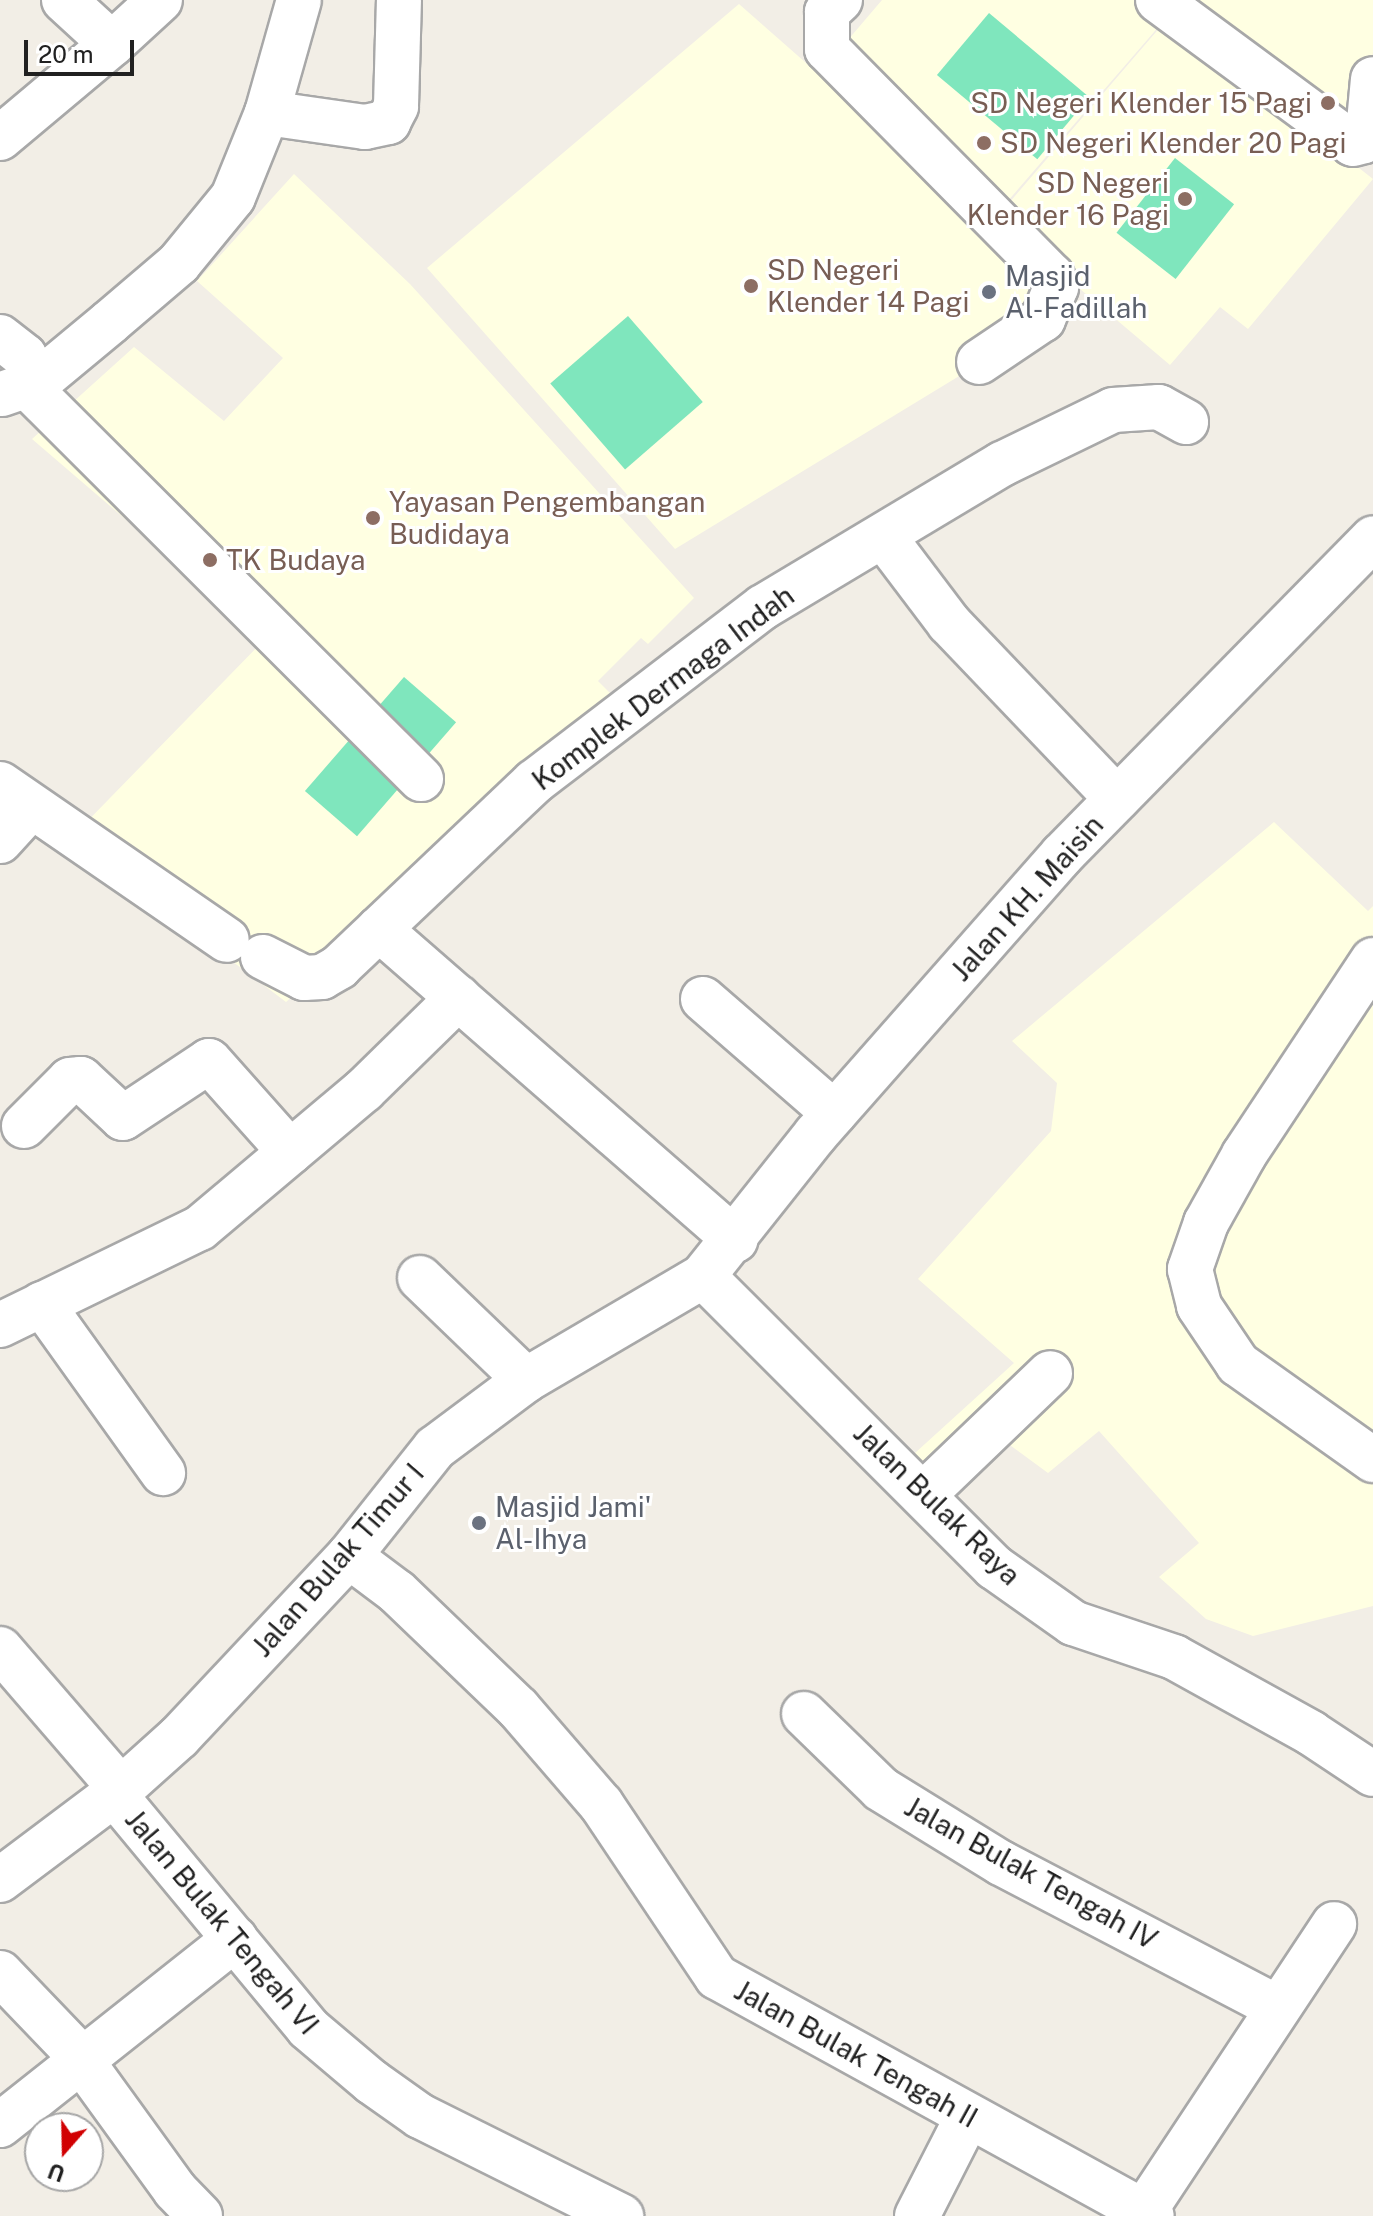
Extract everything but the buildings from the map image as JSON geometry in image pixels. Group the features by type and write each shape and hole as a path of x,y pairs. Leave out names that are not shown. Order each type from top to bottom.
{"street":[{"path":"64,0 112,44"},
{"path":"0,138 160,0"},
{"path":"22,387 179,263 233,197 267,113 299,0"},
{"path":"267,113 365,127 388,122 396,106 399,0"},
{"path":"840,0 827,12 827,49 1052,276 1056,287 1043,319 979,362"},
{"path":"1158,0 1353,144 1360,144 1368,133 1373,79"},
{"path":"0,337 24,356 22,387 421,779"},
{"name":"Komplek Dermaga Indah","path":"0,841 16,795 245,948 304,978 322,977 379,929 534,782 763,607 1002,464 1113,410 1159,407 1186,422"},
{"path":"884,537 949,623 1117,799"},
{"name":"Jalan KH. Maisin","path":"703,1276 834,1113 1117,799 1373,538"},
{"path":"379,929 735,1240"},
{"path":"1373,960 1244,1155 1206,1223 1190,1269 1199,1306 1238,1364 1373,1460"},
{"path":"0,1325 200,1228 290,1152 458,998"},
{"path":"703,999 834,1113"},
{"path":"24,1126 70,1080 81,1079 123,1118 209,1061 290,1152"},
{"name":"Jalan Bulak Timur I","path":"0,1880 118,1791 179,1737 349,1556 435,1448 526,1380 703,1276"},
{"name":"Jalan Bulak Raya","path":"703,1276 994,1567 1073,1623 1174,1657 1311,1733 1373,1774"},
{"path":"420,1278 526,1380"},
{"path":"42,1304 163,1473"},
{"path":"923,1495 1050,1373"},
{"name":"Jalan Bulak Tengah II","path":"349,1556 397,1592 518,1708 601,1804 717,1977 1145,2215"},
{"name":"Jalan Bulak Tengah VI","path":"0,1649 308,2028 372,2082 420,2116 621,2216"},
{"name":"Jalan Bulak Tengah IV","path":"804,1714 881,1789 1001,1863 1276,2007"},
{"path":"1145,2215 1276,2007 1334,1924"},
{"path":"0,2125 82,2064 235,1939"},
{"path":"0,1973 82,2064 200,2216"},
{"path":"917,2216 968,2116"}],"shaded area":[{"name":"SD Negeri Klender 20 Pagi","path":"882,0 1146,0 1167,17 994,217 824,68"},
{"name":"SD Negeri Klender 15 Pagi","path":"1157,0 1373,0 1373,52 1357,154"},
{"name":"SD Negeri Klender 14 Pagi","path":"739,4 1079,303 675,549 427,268"},
{"name":"SD Negeri Klender 16 Pagi","path":"1168,18 1373,179 1248,329 1220,307 1170,365 996,218"},
{"name":"Yayasan Pengembangan Budidaya","path":"294,174 410,284 694,598 648,644 641,638 598,681 621,704 286,1002 70,839 265,639 32,439 134,347 224,421 283,358 197,281"},
{"path":"1274,822 1368,911 1373,906 1373,1606 1253,1636 1206,1619 1159,1577 1199,1543 1099,1431 1048,1473 1003,1440 943,1497 904,1463 1014,1363 918,1279 1051,1131 1057,1083 1012,1041"}],"green space":[{"path":"989,13 1089,97 1037,159 937,75"},
{"path":"1175,158 1234,204 1176,279 1117,233"},
{"path":"628,316 703,402 625,470 550,384"},
{"path":"404,677 456,722 357,836 305,791"}],"place":[{"name":"SD Negeri Klender 15 Pagi","path":"1328,103"},
{"name":"SD Negeri Klender 20 Pagi","path":"984,143"},
{"name":"SD Negeri Klender 16 Pagi","path":"1185,199"},
{"name":"SD Negeri Klender 14 Pagi","path":"751,286"},
{"name":"Masjid Al-Fadillah","path":"989,292"},
{"name":"Yayasan Pengembangan Budidaya","path":"373,518"},
{"name":"TK Budaya","path":"210,560"},
{"name":"Masjid Jami' Al-Ihya","path":"479,1523"}]}
